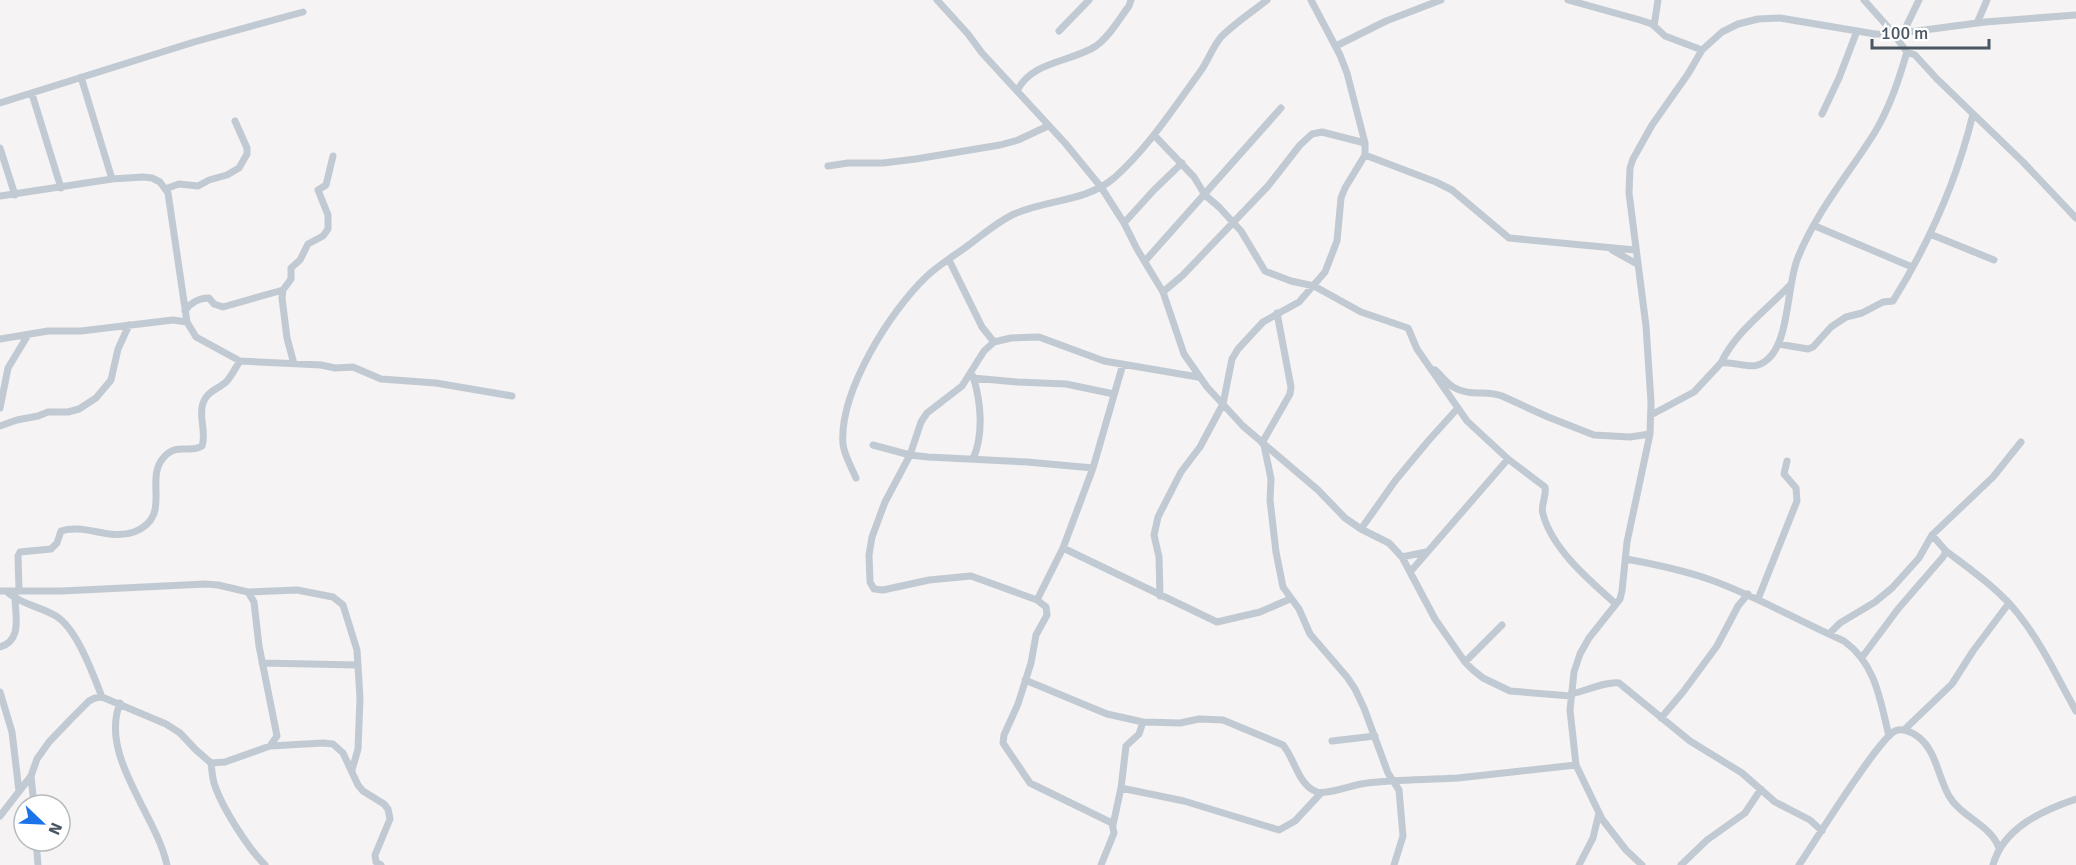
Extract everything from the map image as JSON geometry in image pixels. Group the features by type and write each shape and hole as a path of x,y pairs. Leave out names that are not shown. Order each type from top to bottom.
{"street":[{"path":"937,0 1101,187 1163,292 1184,354 1198,376 1263,444 1318,490 1345,518 1389,543 1411,571 1419,593 1465,662 1483,678 1510,691 1571,695 1612,682 1619,683 1690,741 1742,773 1775,802 1810,820 1822,831"},
{"path":"1059,32 1089,0"},
{"path":"1017,91 1027,76 1100,44 1129,6 1131,0"},
{"path":"856,478 843,446 845,423 854,388 876,343 894,314 927,276 1000,222 1013,214 1072,199 1101,187 1113,178 1154,135 1201,70 1222,36 1267,0"},
{"path":"1160,596 1156,522 1181,472 1200,447 1223,404 1235,354 1263,322 1299,302 1325,272 1334,252 1341,198 1365,154 1365,143 1347,73 1336,46 1311,0"},
{"path":"1336,46 1386,21 1441,0"},
{"path":"1568,0 1640,20 1654,26 1665,36 1702,50"},
{"path":"1654,26 1658,0"},
{"path":"1864,0 1907,52 1915,55 2076,218"},
{"path":"1903,33 1918,0"},
{"path":"1977,23 1987,0"},
{"path":"0,103 194,42 303,12"},
{"path":"1642,865 1626,850 1599,813 1576,765 1570,719 1571,695 1580,654 1589,638 1616,604 1622,591 1627,542 1650,434 1646,326 1629,193 1630,168 1652,125 1702,50 1722,32 1738,24 1758,19 1780,18 1875,34 1894,34 1977,23 2076,15"},
{"path":"1822,114 1857,31"},
{"path":"1721,363 1754,367 1770,358 1778,344 1787,312 1790,285 1803,244 1831,196 1876,130 1890,100 1907,52"},
{"path":"81,77 112,179"},
{"path":"32,94 61,188"},
{"path":"1145,261 1281,108"},
{"path":"1778,344 1808,349 1813,347 1831,327 1846,317 1862,313 1883,302 1893,301 1930,234 1953,179 1973,114"},
{"path":"165,189 180,184 198,186 239,168 247,154 247,148 235,121"},
{"path":"828,166 848,162 883,163 916,159 1000,144 1018,140 1048,126"},
{"path":"1163,292 1183,275 1268,186 1300,145 1312,134 1322,132 1365,143"},
{"path":"1154,135 1182,163 1205,195 1219,207 1249,241 1265,271 1291,281 1314,286 1361,312 1408,328 1417,349 1457,409 1476,431 1545,487 1542,512 1549,530 1571,561 1616,604"},
{"path":"0,148 15,195"},
{"path":"1365,154 1452,190 1509,238 1635,250"},
{"path":"294,364 287,338 283,290 291,279 291,268 300,260 305,248 323,236 328,229 328,215 318,190 327,185 333,156"},
{"path":"1124,223 1182,163"},
{"path":"0,196 112,179 143,177 160,182 170,202 186,308 183,321"},
{"path":"1815,226 1912,267"},
{"path":"1930,234 1994,260"},
{"path":"1610,248 1637,264"},
{"path":"949,260 982,327 994,342"},
{"path":"1650,415 1694,392 1721,363 1742,332 1790,285"},
{"path":"186,308 205,298 223,307 283,290"},
{"path":"1277,313 1291,387 1290,394 1263,444 1271,479 1270,500 1279,572 1283,587 1299,609 1314,639 1355,689 1388,773 1399,790 1403,836 1394,865"},
{"path":"0,339 48,331 81,331 183,321"},
{"path":"183,321 196,337 240,361 321,364 335,368 353,367 381,379 436,383 512,396"},
{"path":"0,426 48,412 68,412 96,398 111,380 118,349 129,325"},
{"path":"0,408 8,368 28,334"},
{"path":"1113,825 1110,821 1030,783 1003,743 1004,735 1018,704 1036,635 1047,612 1046,608 1037,600 974,576 929,580 882,590 872,587 868,572 868,555 885,502 910,455 923,418 962,386 972,374 984,351 994,342 1011,338 1039,337 1104,361 1198,376"},
{"path":"0,647 8,645 14,637 20,552 51,549 57,543 61,531 64,530 122,535 132,533 150,522 156,508 157,480 162,459 177,448 196,449 202,446 204,438 201,409 203,401 227,381 240,361"},
{"path":"1037,600 1063,548 1093,468 1123,364"},
{"path":"1430,367 1448,384 1459,390 1476,394 1496,394 1586,433 1614,437 1650,434"},
{"path":"972,374 1017,382 1066,384 1114,394"},
{"path":"972,374 978,400 980,441 973,459"},
{"path":"1361,529 1395,481 1457,409"},
{"path":"1829,634 1840,623 1875,602 1892,588 1919,558 1932,535 1992,477 2021,442"},
{"path":"873,445 910,455 1093,468"},
{"path":"1411,571 1508,459"},
{"path":"1758,599 1797,501 1796,488 1784,474 1787,461"},
{"path":"1932,535 1946,551 2009,603 2038,641 2076,711"},
{"path":"1063,548 1217,622 1260,612 1290,598"},
{"path":"1859,655 1863,656 1946,551"},
{"path":"1402,557 1426,552"},
{"path":"1626,559 1684,571 1748,594 1853,648 1876,681 1889,736"},
{"path":"3,591 16,593 205,584 248,591 297,590 333,597 343,605 357,650 360,726 358,749 352,770"},
{"path":"248,591 254,602 262,663 277,736 289,746"},
{"path":"16,593 68,626 76,638 102,697"},
{"path":"1661,718 1717,646 1738,606 1748,594"},
{"path":"1904,730 1952,684 1973,651 2009,603"},
{"path":"1465,662 1502,625"},
{"path":"262,663 358,665"},
{"path":"1025,680 1107,714 1143,722 1180,723 1199,719 1223,720 1283,745 1302,779 1311,788 1321,793"},
{"path":"0,692 12,732 19,791"},
{"path":"0,816 31,776 37,759 49,742 89,701 102,697 166,724 180,733 211,763 218,793 238,828 265,865"},
{"path":"120,703 116,719 120,755 132,789 151,819 167,865"},
{"path":"1101,865 1114,832 1113,825 1121,788 1126,746 1139,734 1143,722"},
{"path":"1798,865 1889,736 1897,730 1904,730 1915,735 1925,743 1951,799 1957,807 1993,836 1999,848"},
{"path":"270,746 277,736"},
{"path":"1332,741 1375,736"},
{"path":"211,763 225,762 270,746 333,744 343,753 358,785 363,791 384,804 390,814 388,825 377,847 375,864"},
{"path":"1121,788 1184,801 1279,830 1295,821 1321,793 1393,779 1460,777 1576,765"},
{"path":"31,776 33,793"},
{"path":"1681,865 1707,840 1745,813 1761,789"},
{"path":"1993,865 1999,848 2016,830 2050,808 2076,799"},
{"path":"1579,865 1593,838 1599,813"}]}
